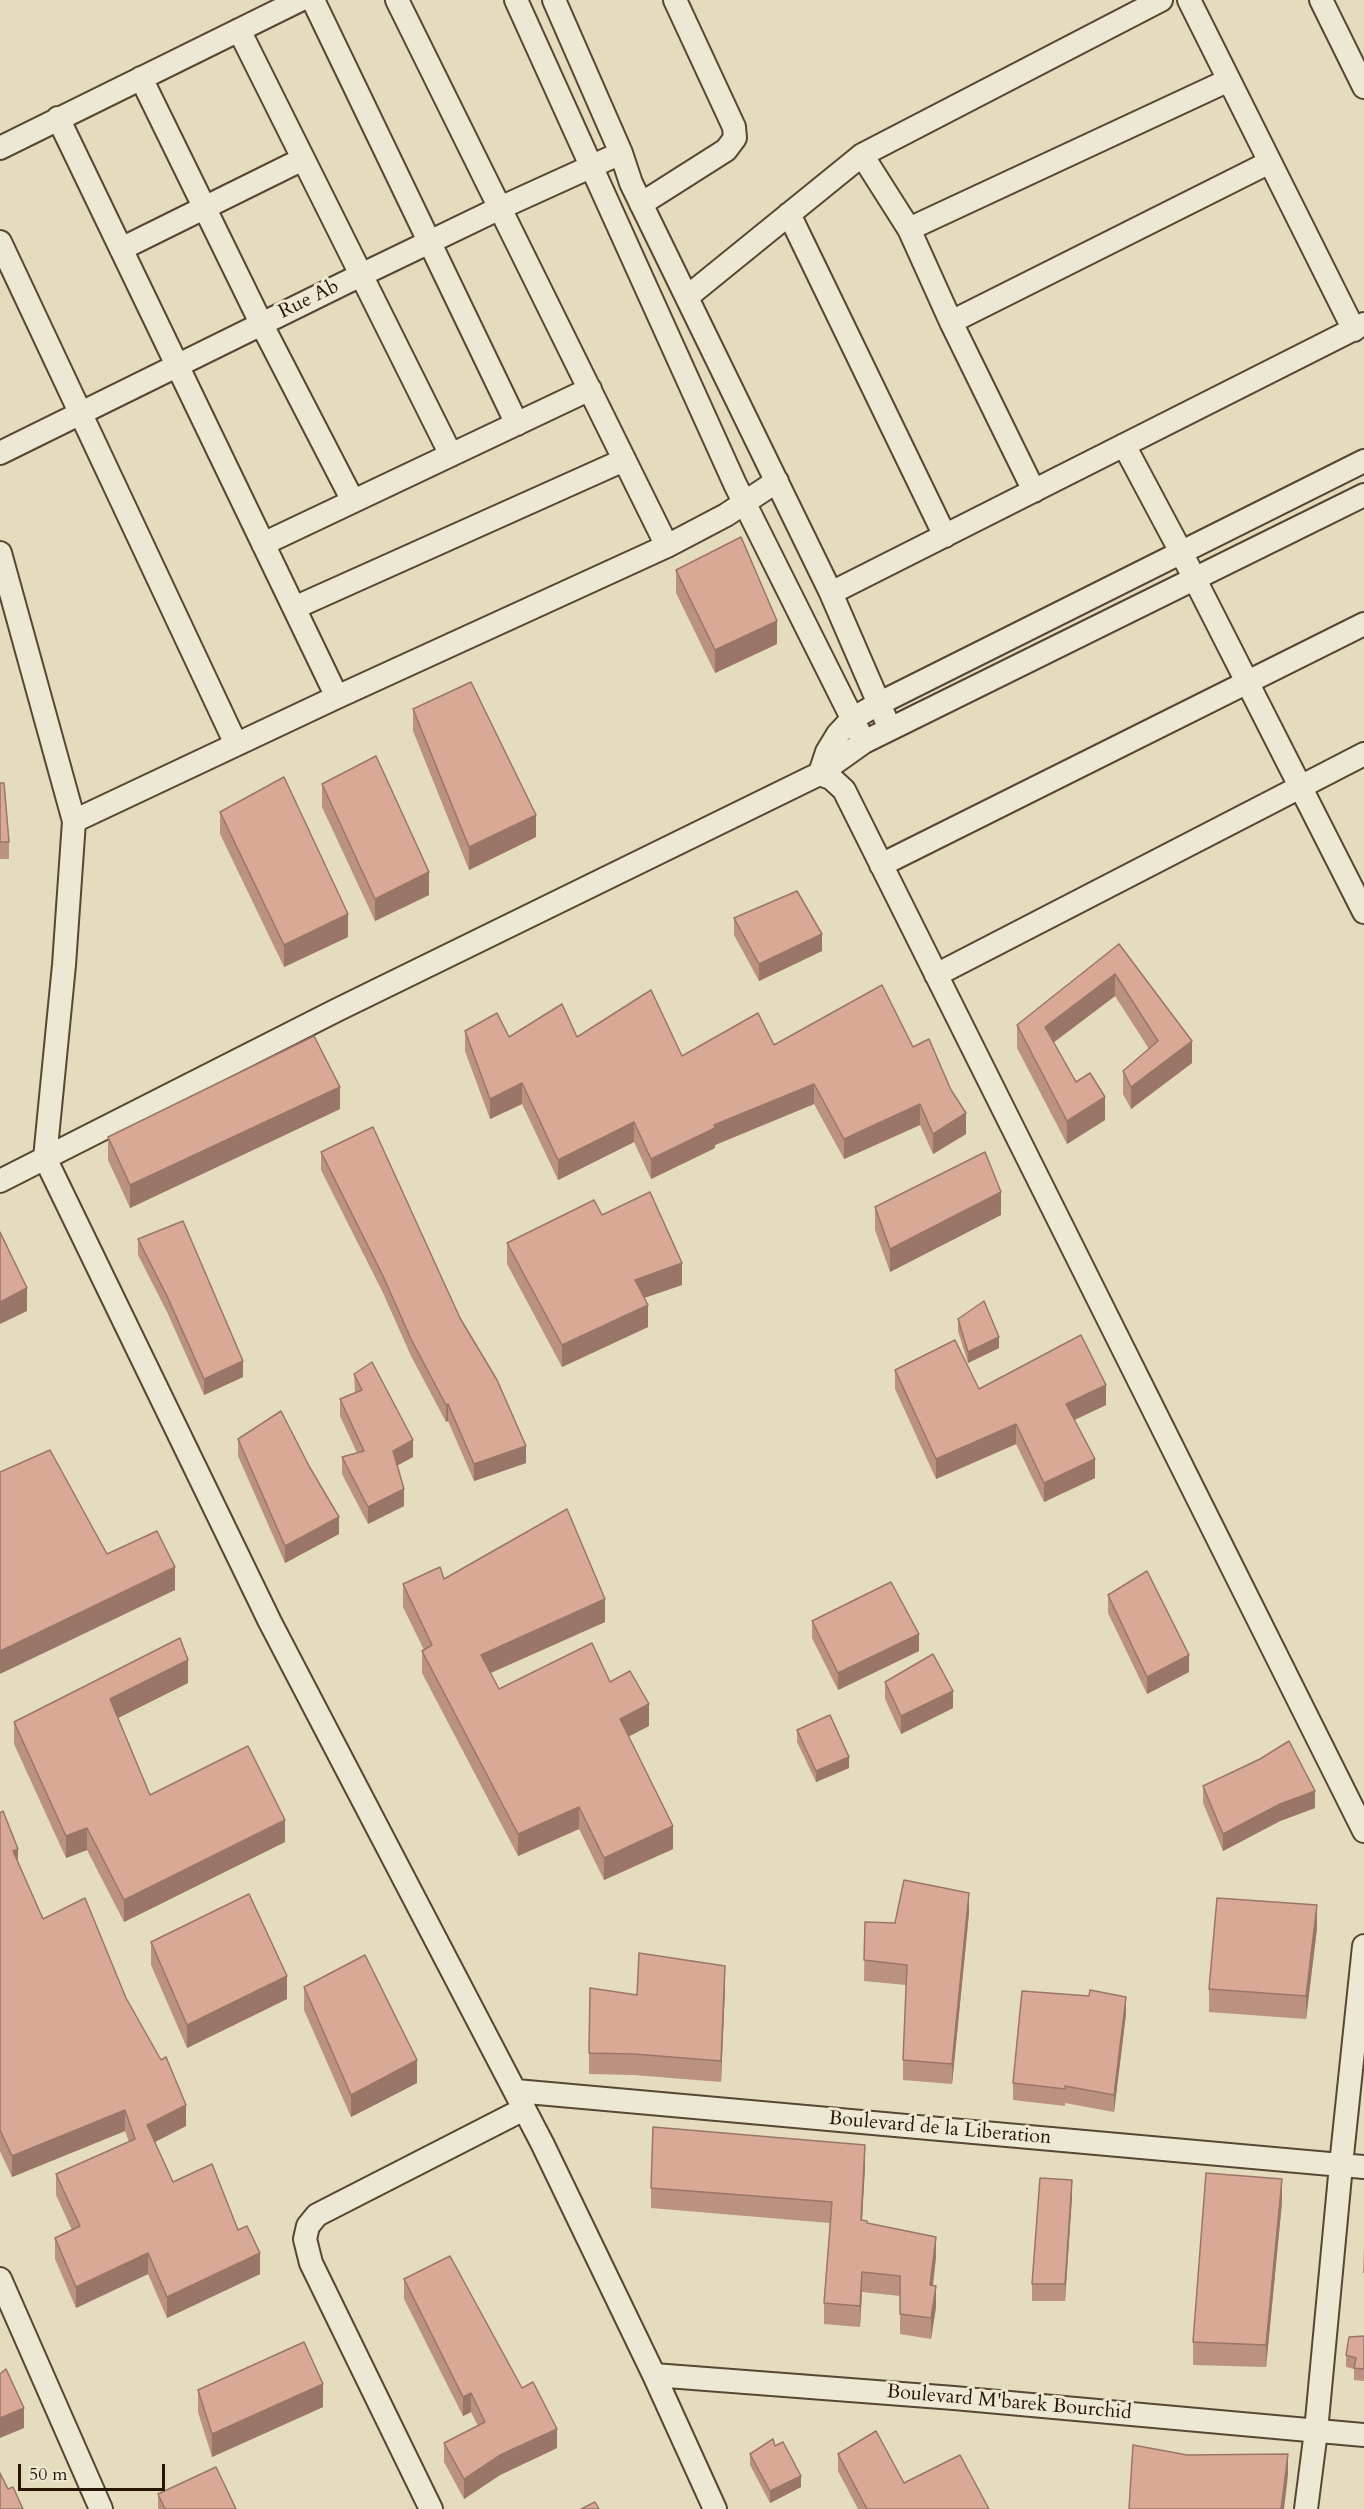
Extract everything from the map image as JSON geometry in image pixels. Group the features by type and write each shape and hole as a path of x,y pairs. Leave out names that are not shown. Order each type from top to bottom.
{"street":[{"path":"0,148 300,0"},
{"path":"313,0 517,424"},
{"path":"397,0 667,546"},
{"path":"516,0 589,166 745,502 864,742"},
{"path":"554,0 641,204 831,593 890,729"},
{"path":"641,204 726,150 735,138 734,127 675,0"},
{"path":"687,297 862,155 1161,0"},
{"path":"831,593 1359,327 1270,162 1189,0"},
{"path":"1321,0 1364,87"},
{"path":"238,30 451,455"},
{"path":"141,78 261,323 353,501"},
{"path":"909,229 1229,80"},
{"path":"58,118 337,697"},
{"name":"Rue Ab","path":"0,453 176,364 428,242 621,153"},
{"path":"862,155 909,229 951,322 1034,491"},
{"path":"120,249 303,159"},
{"path":"951,322 1270,162"},
{"path":"789,214 945,536"},
{"path":"0,242 236,744"},
{"path":"263,544 590,389"},
{"path":"1124,446 1248,682 1299,788 1364,912"},
{"path":"294,608 624,460"},
{"path":"819,774 827,752 838,734 852,719 878,704 1364,461"},
{"path":"74,821 337,697 667,546 745,502 777,481"},
{"path":"0,1181 337,1010 819,774 864,742 1364,495"},
{"path":"0,553 74,821 64,965 45,1158 270,1622 520,2100 654,2375 715,2509"},
{"path":"881,865 1364,624"},
{"path":"936,975 1364,754"},
{"path":"819,774 831,778 844,790 1364,1831"},
{"path":"1306,2509 1317,2431 1364,1946"},
{"path":"431,2509 311,2263 305,2239 308,2226 317,2215 520,2100"},
{"name":"Boulevard de la Liberation","path":"520,2100 1364,2167"},
{"path":"0,2279 101,2509"},
{"name":"Boulevard M'barek Bourchid","path":"654,2375 954,2398 1364,2435"}],"building":[{"path":"741,537 777,621 715,650 676,570"},
{"path":"471,682 536,815 469,847 413,709"},
{"path":"376,756 429,872 375,899 322,784"},
{"path":"284,777 348,914 284,945 220,812"},
{"path":"0,783 4,783 9,842 0,842"},
{"path":"797,891 822,934 759,964 734,918"},
{"path":"1119,944 1192,1041 1131,1087 1123,1071 1158,1041 1115,974 1045,1027 1076,1082 1090,1073 1105,1097 1067,1121 1017,1025"},
{"path":"882,985 913,1047 929,1039 951,1090 966,1113 933,1134 920,1104 844,1139 814,1084 714,1125 715,1128 651,1159 634,1122 558,1160 522,1083 490,1099 465,1031 497,1013 509,1037 562,1004 577,1037 651,990 682,1056 758,1013 774,1045"},
{"path":"314,1036 340,1087 130,1185 108,1137"},
{"path":"373,1127 460,1318 497,1380 526,1446 474,1464 448,1404 446,1405 411,1339 383,1276 321,1152"},
{"path":"985,1152 1001,1192 890,1249 875,1207"},
{"path":"650,1192 682,1263 635,1280 648,1305 562,1345 507,1243 594,1200 602,1215"},
{"path":"183,1221 243,1361 204,1379 167,1296 138,1239"},
{"path":"0,1232 27,1288 0,1302"},
{"path":"984,1301 999,1337 968,1352 958,1319"},
{"path":"1081,1335 1106,1385 1066,1404 1095,1459 1044,1483 1016,1424 936,1459 895,1370 955,1340 979,1389"},
{"path":"372,1362 413,1440 393,1451 404,1489 368,1507 342,1457 364,1451 340,1399 362,1390 354,1374"},
{"path":"281,1411 309,1466 339,1517 285,1546 238,1439"},
{"path":"50,1450 107,1554 157,1531 175,1567 0,1651 0,1472"},
{"path":"567,1509 605,1599 481,1655 499,1689 592,1643 610,1682 630,1671 649,1704 620,1719 673,1826 604,1858 579,1807 518,1834 422,1651 432,1645 403,1584 440,1567 444,1579"},
{"path":"1147,1571 1189,1655 1147,1677 1108,1595"},
{"path":"891,1582 919,1634 838,1673 812,1621"},
{"path":"180,1638 188,1660 110,1699 150,1795 248,1746 285,1820 124,1900 87,1828 66,1836 14,1722"},
{"path":"933,1654 953,1691 901,1716 885,1682"},
{"path":"830,1715 849,1757 816,1771 797,1730"},
{"path":"1289,1741 1315,1791 1280,1804 1223,1834 1203,1786 1260,1759"},
{"path":"3,1811 18,1849 13,1851 43,1919 85,1898 126,1998 161,2060 166,2057 186,2105 147,2125 173,2182 212,2164 238,2230 247,2226 260,2253 167,2297 148,2253 76,2287 55,2238 80,2226 56,2174 135,2139 125,2110 12,2156 0,2130 0,1813"},
{"path":"904,1880 969,1893 952,2064 903,2060 907,1965 864,1960 865,1922 895,1923"},
{"path":"249,1894 287,1976 187,2025 151,1942"},
{"path":"1217,1898 1317,1905 1306,1996 1209,1989"},
{"path":"639,1953 725,1966 721,2061 589,2053 590,1988 637,1995"},
{"path":"365,1955 417,2060 351,2095 304,1987"},
{"path":"1090,1990 1126,1997 1114,2095 1065,2086 1065,2089 1013,2083 1022,1991 1089,1996"},
{"path":"653,2127 865,2145 861,2220 936,2237 930,2285 936,2286 931,2318 900,2314 900,2276 862,2272 860,2306 824,2303 832,2202 651,2188"},
{"path":"1206,2173 1282,2179 1266,2345 1193,2342"},
{"path":"1040,2178 1072,2180 1065,2284 1032,2284"},
{"path":"450,2256 522,2388 533,2382 557,2429 500,2455 464,2479 444,2443 485,2422 471,2393 463,2397 404,2279"},
{"path":"1364,2336 1364,2369 1354,2368 1356,2358 1346,2355 1349,2337"},
{"path":"304,2342 323,2384 212,2434 198,2390"},
{"path":"6,2369 24,2408 0,2418 0,2374"},
{"path":"876,2431 904,2483 960,2455 989,2509 867,2509 838,2454"},
{"path":"773,2439 775,2446 783,2442 801,2476 770,2491 750,2454"},
{"path":"1133,2445 1187,2455 1288,2454 1281,2509 1129,2509"},
{"path":"216,2467 236,2509 165,2509 158,2494"},
{"path":"0,2473 8,2489 13,2487 23,2509 0,2509"},
{"path":"595,2502 599,2509 581,2509"}]}
